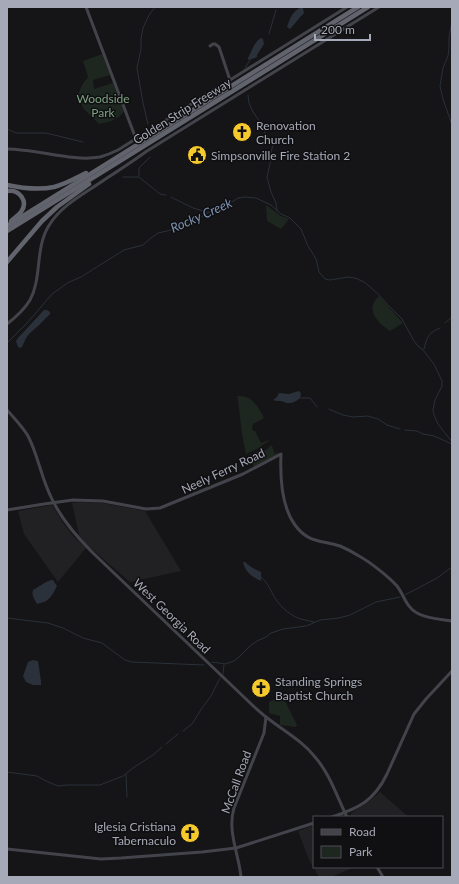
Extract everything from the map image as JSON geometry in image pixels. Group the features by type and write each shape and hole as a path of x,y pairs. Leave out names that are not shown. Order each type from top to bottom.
{"highway":[{"name":"Golden Strip Freeway","path":"7,231 358,7"},
{"name":"Golden Strip Freeway","path":"7,225 110,165 368,7"},
{"path":"7,187 54,187 110,165"},
{"path":"7,262 57,206 110,165"},
{"path":"7,187 9,190 19,193 24,204 21,212 7,225"}],"street":[{"path":"86,7 136,139"},
{"path":"7,149 90,158 110,154 347,7"},
{"path":"7,324 21,312 30,300 34,290 40,248 44,237 53,219 69,203 155,146 379,7"},
{"path":"210,46 215,44 219,47 230,80"},
{"name":"West Georgia Road","path":"7,410 28,436 46,487 53,502 65,521 82,542 246,699 266,717 306,747 325,771 346,816"},
{"name":"Neely Ferry Road","path":"7,510 73,500 98,501 146,509 160,508 243,474 281,454 281,477 286,508 294,524 302,533 312,539 345,548 368,562 397,586 406,603 416,612 427,616 452,621"},
{"path":"335,816 352,810 367,801 378,790 387,774 414,714 430,694 452,671"},
{"name":"McCall Road","path":"241,877 232,827 232,813 264,733 266,717"},
{"path":"7,849 86,858 114,859 202,852 236,848 313,823"},
{"path":"378,868 383,877"}],"shaded area":[{"path":"301,7 303,8 304,13 290,29 287,27 290,18 295,11"},
{"path":"261,38 263,39 264,44 257,57 249,60 248,58 253,47"},
{"path":"44,310 50,312 50,314 29,334 22,347 18,347 16,341 18,338"},
{"path":"299,391 301,394 300,398 293,403 273,400 279,393 289,394"},
{"path":"72,503 103,503 145,511 181,571 130,582 86,544 79,535"},
{"path":"52,505 74,537 86,548 58,582 24,534 18,511"},
{"path":"243,562 261,572 261,581 249,574 245,569"},
{"path":"53,580 57,586 53,593 46,601 37,604 33,596 33,590"},
{"path":"33,660 38,661 41,685 33,685 26,682 23,676 28,662"},
{"path":"380,792 407,816 351,816 351,813 371,800"},
{"path":"313,825 313,867 309,860 298,831"},
{"path":"314,868 353,868 331,877 319,877"}],"green space":[{"name":"Woodside Park","path":"102,54 110,75 93,80 94,89 113,83 124,111 116,119 99,124 83,108 78,95 82,85 88,77 83,61"},
{"path":"266,205 281,216 289,219 281,229 267,221"},
{"path":"379,296 403,323 390,331 374,316 373,306"},
{"path":"237,396 251,399 257,406 264,418 253,424 253,431 255,431 261,443 269,440 261,447 246,454 242,434"},
{"path":"272,445 275,454 278,452 278,454 254,467 249,456 261,450 262,452"},
{"path":"284,699 297,725 296,727 280,725 280,716 269,713 269,702"}],"waterway":[{"path":"148,124 137,68 143,28 149,15 155,7"},
{"path":"269,34 276,10"},
{"path":"452,22 449,37 448,56 443,68 440,86 452,125"},
{"path":"245,68 250,60"},
{"path":"248,95 249,103 253,112 263,126 265,133 273,143 267,177 276,203 277,211"},
{"path":"7,129 16,133 46,133 83,142"},
{"path":"139,176 139,168 150,157"},
{"path":"123,177 139,177 160,194 166,195"},
{"path":"171,197 193,208 207,212"},
{"name":"Rocky Creek","path":"7,343 28,322 52,294 69,282 81,277 124,250 143,245 158,233 192,222 238,198 256,198 271,205 281,214 290,218 301,229 308,246 316,259 319,272 325,279 330,280 348,277 364,282 402,319 414,341 434,364 442,381 442,386 435,400 433,410 438,424 452,442"},
{"path":"445,323 452,317"},
{"path":"424,349 429,336 440,328"},
{"path":"300,398 310,398 317,407"},
{"path":"329,409 343,415 353,417 368,416 400,429"},
{"path":"405,430 417,431 434,436 452,444"},
{"path":"405,595 437,578 452,567"},
{"path":"261,577 284,609 296,617 314,622"},
{"path":"212,662 225,664 234,661 250,646 271,633 283,629 306,626 320,620 350,615 376,602 400,597"},
{"path":"7,618 48,623 63,628 83,638 102,643 125,660 132,662 204,665"},
{"path":"223,674 224,665"},
{"path":"183,731 192,724 211,696 220,678"},
{"path":"166,744 178,734"},
{"path":"7,772 37,776 58,786 100,785 123,776 162,747"},
{"path":"126,774 127,797"}],"place":[{"name":"Renovation Church","path":"242,132"},
{"name":"Simpsonville Fire Station 2","path":"197,155"},
{"name":"Standing Springs Baptist Church","path":"261,688"},
{"name":"Iglesia Cristiana Tabernaculo","path":"190,833"}]}
